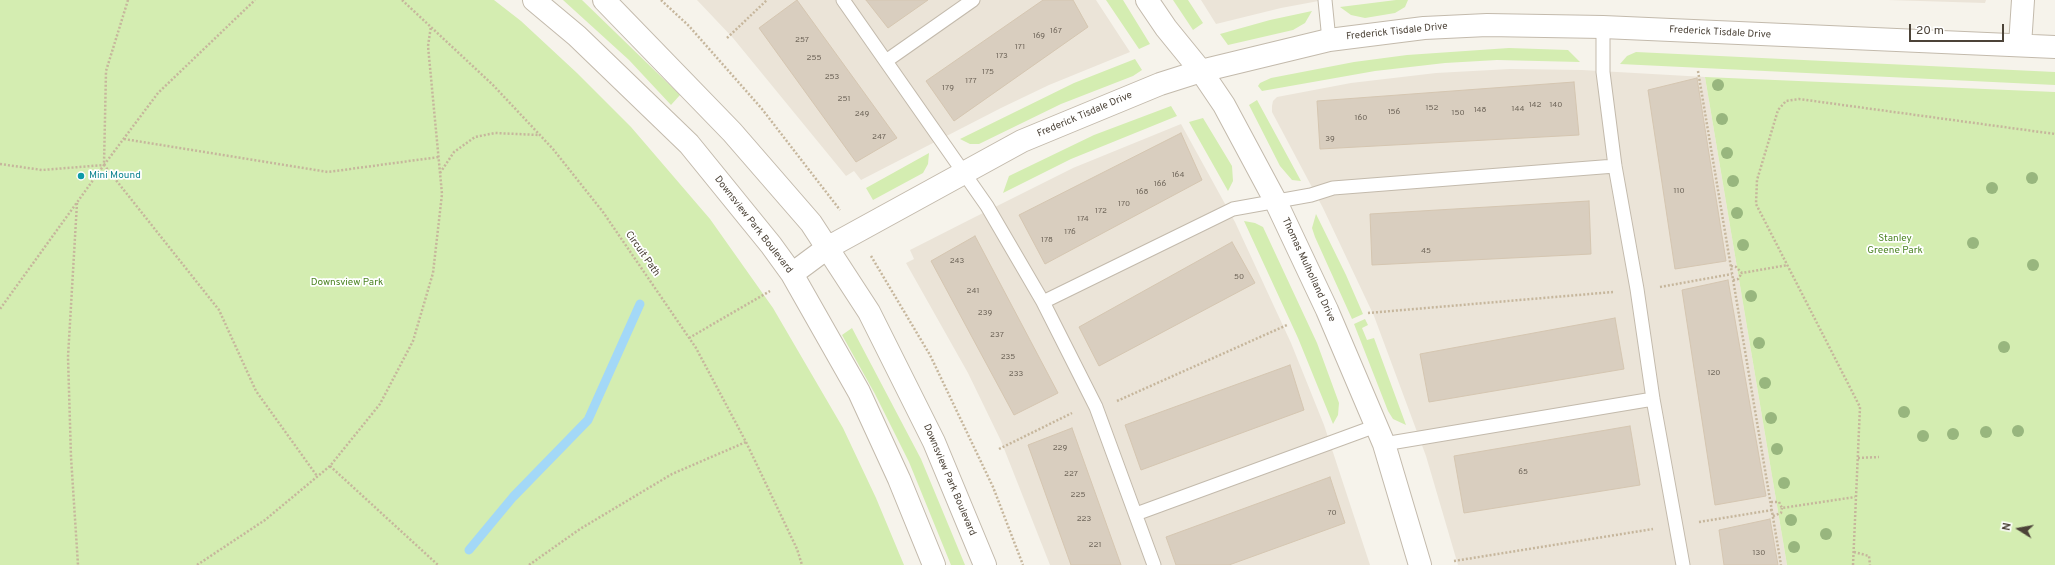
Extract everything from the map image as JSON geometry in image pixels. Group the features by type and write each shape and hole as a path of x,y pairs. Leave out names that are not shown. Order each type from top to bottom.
{"street":[{"name":"Downsview Park Boulevard","path":"534,0 577,36 688,144 771,245 792,274 859,392 899,479 934,565"},
{"name":"Downsview Park Boulevard","path":"604,0 732,132 810,223 827,248 869,312 931,435 985,565"},
{"name":"Thomas Mulholland Drive","path":"1148,0 1166,28 1201,71 1227,110 1276,202 1327,310 1380,435 1420,565"},
{"path":"2020,45 2023,0"},
{"name":"Frederick Tisdale Drive","path":"792,274 827,248 1022,141 1160,84 1201,71 1329,40 1424,28 1487,25 1603,27 2055,47"}],"lane":[{"path":"843,0 987,206 1043,302 1096,407 1116,465 1136,514 1154,565"},
{"path":"886,61 973,0"},
{"path":"1325,0 1329,40"},
{"path":"1603,27 1603,72 1615,166 1637,289 1653,399 1683,565"},
{"path":"1043,302 1233,209 1311,195 1333,188 1615,166"},
{"path":"1136,514 1380,435 1653,399"}],"path":[{"path":"128,0 106,71 104,166 219,310 256,391 317,476"},
{"path":"0,309 158,93 256,0"},
{"name":"Circuit Path","path":"402,0 493,85 553,148 603,212 689,338 746,442 797,549 802,565"},
{"path":"661,0 689,26 762,109 840,210"},
{"path":"727,38 768,0"},
{"path":"197,565 266,520 330,466 380,404 413,341 433,273 442,194 428,46 431,26"},
{"path":"1698,71 1782,565"},
{"path":"1854,565 1860,407 1756,204 1756,180 1778,110 1786,101 1799,99 2055,134"},
{"path":"440,173 454,152 475,137 495,133 540,135"},
{"path":"124,139 328,172 438,157"},
{"path":"0,164 42,170 104,166"},
{"path":"77,203 68,357 70,457 78,565"},
{"path":"873,258 930,355 993,487 1023,565"},
{"path":"1733,280 1738,279 1742,273 1788,265"},
{"path":"1731,266 1736,267 1742,273"},
{"path":"689,338 769,292 792,274"},
{"path":"1662,286 1732,274"},
{"path":"1368,313 1620,291"},
{"path":"1114,402 1287,325"},
{"path":"999,449 1071,414"},
{"path":"529,565 580,528 672,474 746,442"},
{"path":"1858,458 1879,457"},
{"path":"330,466 438,565"},
{"path":"1782,508 1856,497"},
{"path":"1771,502 1779,502 1782,508 1781,513 1773,516"},
{"path":"1699,522 1772,510"},
{"path":"1454,561 1654,528"},
{"path":"1854,552 1869,556 1870,565"}],"shaded area":[{"path":"697,0 1096,0 1130,52 1049,85 861,180 854,171 846,176 733,38"},
{"path":"1201,0 1324,0 1281,8 1216,24"},
{"path":"1888,0 1986,0 1985,3"},
{"path":"1510,69 1582,70 1705,77 1787,565 1458,565 1426,456 1374,316 1323,208 1272,112 1272,106 1273,101 1277,97 1351,83 1436,73"},
{"path":"1181,124 1235,222 1291,343 1324,425 1370,565 1050,565 1001,441 968,373 906,263 914,259 910,250 977,216 1073,168"}],"green space":[{"name":"Downsview Park","path":"0,0 494,0 521,21 577,73 631,127 710,219 773,308 843,428 876,498 904,565 0,565"},
{"path":"563,0 582,0 680,95 671,105 629,60"},
{"path":"1106,0 1123,0 1150,44 1139,49"},
{"path":"1173,0 1188,0 1203,23 1193,30"},
{"path":"1396,0 1408,0 1405,7 1395,13 1365,18 1351,15 1340,7"},
{"path":"1312,11 1305,23 1293,30 1228,45 1220,34 1270,20"},
{"path":"1509,48 1568,50 1580,62 1497,60 1445,63 1375,71 1262,91 1258,86 1260,83 1271,78 1354,62 1407,55"},
{"path":"1636,52 2055,72 2055,85 1620,64 1627,56"},
{"path":"1135,59 1142,70 1133,76 1061,104 979,144 970,144 960,139 1074,83"},
{"name":"Stanley Greene Park","path":"1705,77 2055,92 2055,565 1787,565"},
{"path":"1257,100 1301,181 1292,180 1280,166 1249,105"},
{"path":"1171,106 1177,116 1071,159 1003,193 1009,176 1094,135"},
{"path":"1203,118 1232,166 1233,181 1228,191 1189,122"},
{"path":"929,153 928,164 923,173 873,200 866,188"},
{"path":"1316,214 1346,275 1363,314 1352,319 1315,237 1312,228"},
{"path":"1244,221 1255,223 1263,227 1317,343 1339,403 1338,415 1333,424 1298,338"},
{"path":"1365,319 1368,325 1362,328 1367,340 1374,338 1406,425 1393,419 1388,411 1354,324"},
{"path":"852,328 921,459 965,565 951,565 909,462 875,394 842,335"}],"building":[{"path":"797,0 897,138 856,162 759,28"},
{"path":"866,0 928,0 888,28"},
{"path":"1043,0 1073,0 1088,27 954,121 926,81"},
{"path":"1697,78 1726,261 1675,269 1648,90"},
{"path":"1574,82 1579,135 1320,149 1317,101"},
{"path":"1181,133 1202,180 1045,264 1019,215"},
{"path":"1589,201 1591,254 1372,265 1370,214"},
{"path":"975,236 1058,393 1014,415 931,261"},
{"path":"1232,242 1255,283 1099,366 1079,327"},
{"path":"1728,280 1766,496 1715,505 1682,290"},
{"path":"1615,318 1624,369 1429,402 1420,354"},
{"path":"1290,365 1304,410 1141,470 1125,425"},
{"path":"1630,426 1640,485 1464,513 1454,456"},
{"path":"1072,428 1121,565 1071,565 1028,445"},
{"path":"1330,477 1345,523 1229,565 1176,565 1166,537"},
{"path":"1770,519 1778,565 1724,565 1719,530"}],"waterway":[{"path":"469,550 513,497 588,420 640,304"}],"place":[{"name":"Mini Mound","path":"81,176"}]}
